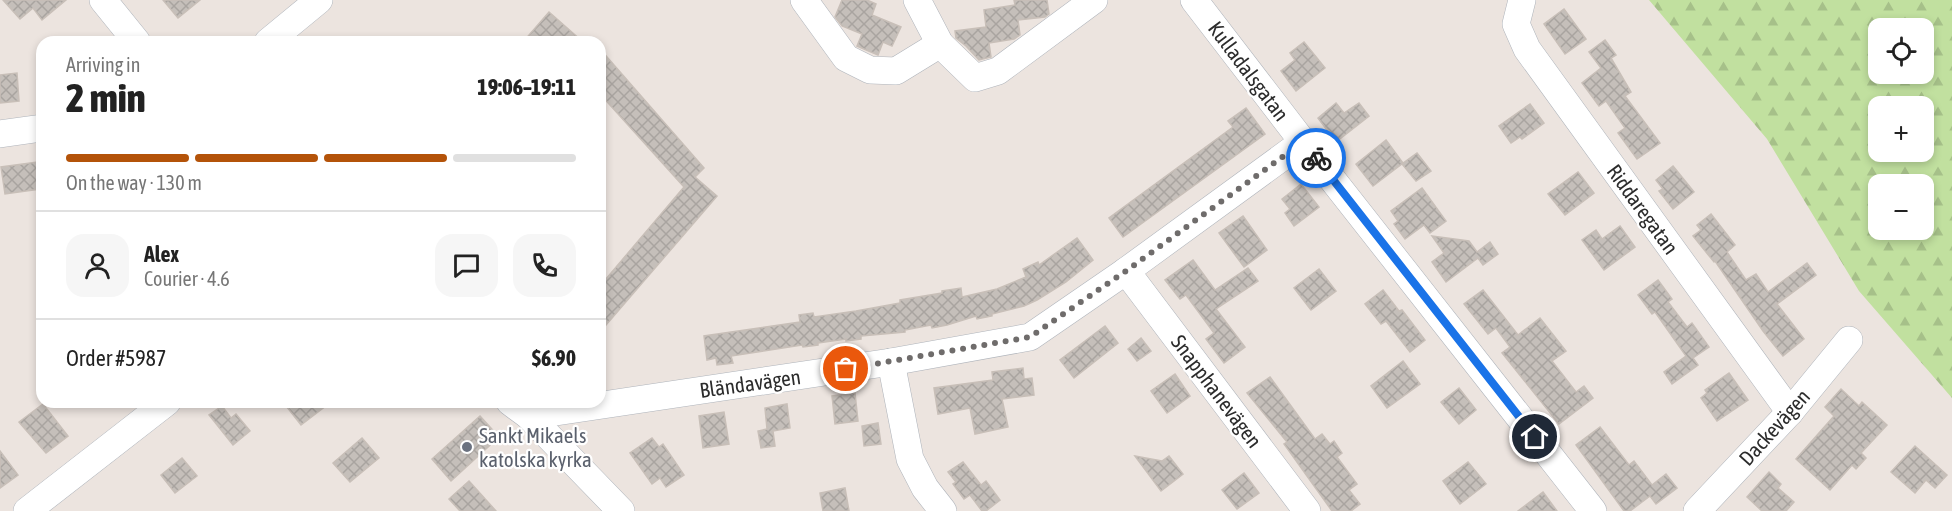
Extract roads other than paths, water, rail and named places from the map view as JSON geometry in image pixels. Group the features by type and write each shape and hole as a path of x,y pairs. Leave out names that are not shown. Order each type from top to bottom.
{"street":[{"path":"103,0 132,36"},
{"path":"275,36 319,0"},
{"path":"804,0 846,58 870,70 896,72 940,44"},
{"path":"917,0 940,44 975,78 998,71 1094,0"},
{"name":"Kulladalsgatan","path":"1194,0 1593,511"},
{"name":"Riddaregatan","path":"1522,0 1516,24 1527,49 1790,411"},
{"path":"0,134 36,129"},
{"name":"Bländavägen","path":"606,398 891,362 1030,337 1126,271 1303,142"},
{"name":"Snapphanevägen","path":"1126,271 1308,511"},
{"name":"Dackevägen","path":"1698,511 1790,411 1849,340"},
{"path":"891,362 910,459 925,488 943,511"},
{"path":"27,511 159,408"},
{"path":"520,409 621,511"}],"place":[{"name":"Sankt Mikaels katolska kyrka","path":"467,447"}]}
